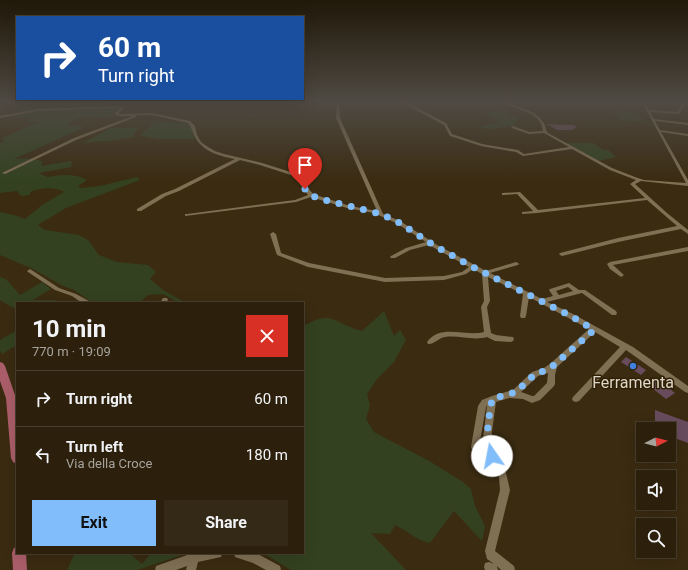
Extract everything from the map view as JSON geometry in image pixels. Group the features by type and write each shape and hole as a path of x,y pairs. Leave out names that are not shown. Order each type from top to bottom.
{"main road":[{"path":"0,366 14,396 16,437"},
{"path":"19,554 20,570"}],"street":[{"path":"4,173 75,138 101,129"},
{"path":"193,129 195,137 202,145 214,152 296,175 300,183 311,195 350,207 381,214 398,222 430,243 473,267 625,346 665,372 688,390"},
{"path":"343,129 381,214"},
{"path":"448,129 451,135 481,145 513,150 526,155 572,148"},
{"path":"517,129 529,134 544,132 611,168 640,180 688,184"},
{"path":"658,129 688,184"},
{"path":"660,132 688,135"},
{"path":"139,210 164,195 184,187 239,159"},
{"path":"640,180 632,184 681,228 688,232"},
{"path":"504,194 518,193 537,212"},
{"path":"187,215 296,201 311,195"},
{"path":"524,213 648,199"},
{"path":"562,254 618,240 681,228"},
{"path":"273,234 278,254 308,265 385,280 444,278 464,273 473,267"},
{"path":"393,257 408,249 430,243"},
{"path":"621,275 611,267 610,264 688,250"},
{"path":"485,273 516,264"},
{"path":"30,271 57,289 74,295 84,302"},
{"path":"485,273 487,301 484,307 488,334 492,338 511,339"},
{"path":"541,301 583,291 614,313"},
{"path":"523,316 526,294"},
{"path":"475,447 482,406 485,402 516,392 535,374 547,370 554,365 594,330"},
{"path":"430,342 433,338 441,334 472,336 488,334"},
{"path":"576,399 625,346"},
{"path":"507,395 520,395 532,400 537,398 551,384 551,375 554,365"},
{"path":"492,399 487,439 488,449 502,476 505,490 490,551 492,556 510,570"},
{"path":"160,570 194,558 212,554"},
{"path":"242,554 255,558 276,570"},
{"path":"191,570 194,558"}],"green space":[{"path":"23,129 81,129 14,159 36,159 43,162 41,166 72,161 71,167 39,173 47,177 72,175 87,180 78,186 81,188 100,186 137,177 140,180 66,208 38,225 45,230 79,235 88,240 99,255 117,262 148,265 156,272 150,279 163,290 184,302 177,302 163,294 148,295 140,302 92,302 74,290 63,286 33,269 0,255 0,212 25,219 42,205 64,192 47,188 30,192 30,195 21,196 17,191 0,193 0,143 5,140 0,139"},
{"path":"110,129 138,129 133,133 135,137 83,143"},
{"path":"148,129 192,129 194,139 159,139 141,136 142,133"},
{"path":"565,143 593,143 603,150 608,150 616,157 598,161"},
{"path":"0,277 6,279 20,295 42,282 51,289 33,300 56,300 56,302 16,302 16,309 0,300"},
{"path":"384,311 394,336 400,330 406,340 394,362 377,379 367,394 370,405 366,419 374,432 431,462 463,482 471,489 475,506 485,526 482,541 454,511 430,543 421,540 395,525 390,534 371,533 406,570 291,570 265,554 304,554 304,326 317,319 327,318 362,331"},
{"path":"16,331 16,346 2,354 0,351 0,340"},
{"path":"75,554 130,554 142,564 150,554 185,554 137,570 67,570"}],"building":[{"path":"555,129 574,129 572,130 557,130"},
{"name":"Ferramenta","path":"626,357 646,370 641,375 621,362"},
{"path":"656,378 675,393 666,399 647,384"},
{"path":"655,410 688,422 688,443 676,439 676,422 655,422"}],"place":[{"name":"Ferramenta","path":"633,366"}],"route":[{"path":"305,189 317,198 375,212 398,222 435,246 473,267 571,316 594,330 554,365 543,372 535,374 516,392 492,399 487,439 488,449 492,456"}]}
